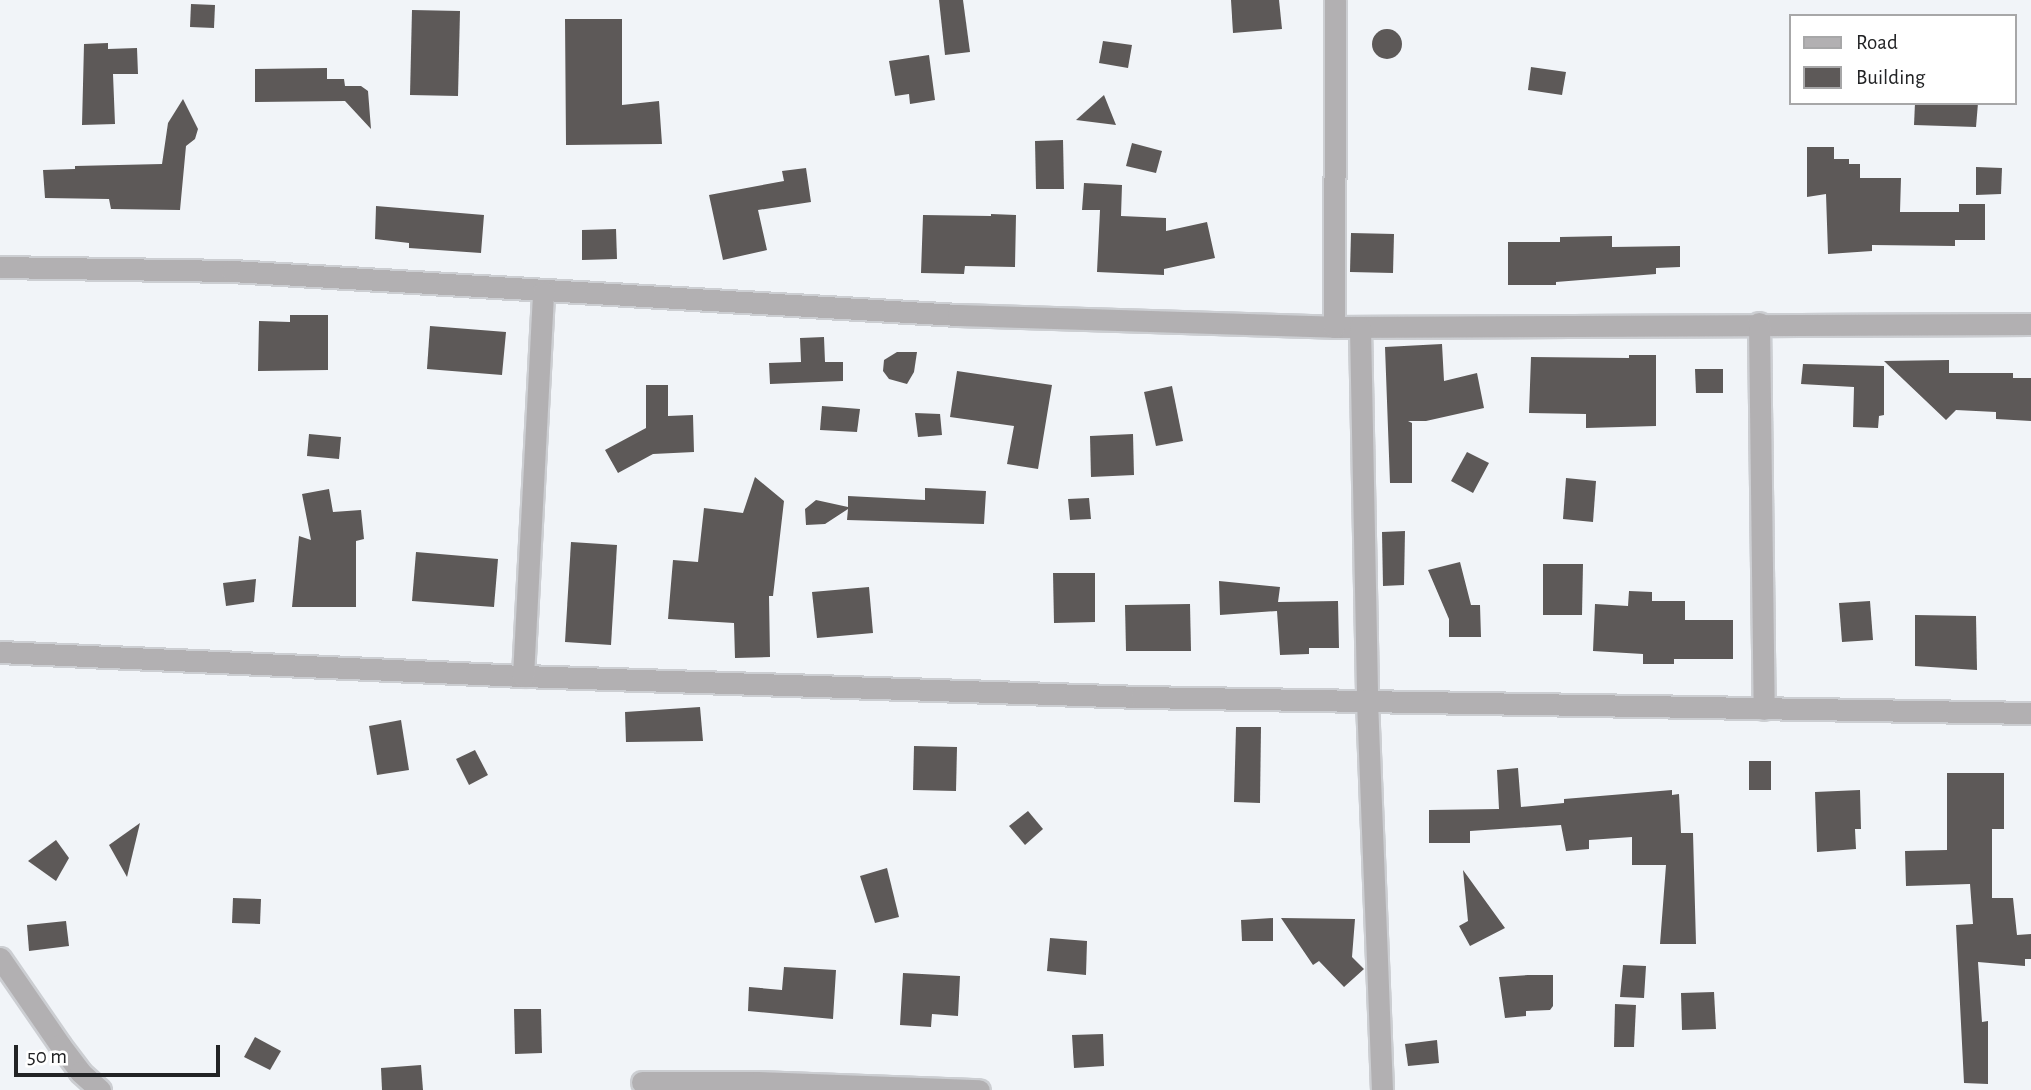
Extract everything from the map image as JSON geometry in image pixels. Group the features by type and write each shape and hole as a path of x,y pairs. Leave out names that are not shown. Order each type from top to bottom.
{"street":[{"path":"1334,327 1335,0"},
{"path":"0,267 232,271 543,292 958,315 1334,327 1759,323 2031,324"},
{"path":"523,676 543,292"},
{"path":"1759,323 1764,709"},
{"path":"1360,327 1367,700 1382,1090"},
{"path":"0,652 523,676 1142,697 2031,713"},
{"path":"0,958 60,1045 100,1090"},
{"path":"642,1082 979,1090"}],"building":[{"path":"939,0 963,0 970,52 945,55"},
{"path":"1231,0 1279,0 1282,29 1233,33"},
{"path":"191,4 215,5 214,28 190,27"},
{"path":"412,10 460,11 458,96 410,95"},
{"path":"565,19 622,19 622,105 659,101 662,144 566,145"},
{"path":"1387,29 1398,33 1402,44 1398,55 1387,59 1376,55 1372,44 1376,33"},
{"path":"1103,41 1132,45 1128,68 1099,63"},
{"path":"108,43 108,49 137,48 138,74 113,74 115,124 82,125 84,44"},
{"path":"929,55 935,100 910,104 909,94 895,96 889,61"},
{"path":"1531,67 1566,72 1562,95 1528,90"},
{"path":"327,68 327,79 344,79 345,86 361,86 368,91 371,129 345,101 255,102 255,69"},
{"path":"1104,95 1116,125 1076,120"},
{"path":"183,99 198,129 195,139 186,146 180,210 111,209 109,199 45,198 43,170 75,169 75,166 162,164 168,123"},
{"path":"1915,105 1978,105 1976,127 1914,125"},
{"path":"1063,140 1064,189 1036,189 1035,141"},
{"path":"1132,143 1162,151 1156,173 1126,166"},
{"path":"1807,147 1834,147 1834,159 1849,159 1849,164 1860,164 1860,178 1901,178 1900,212 1959,212 1959,204 1985,204 1985,240 1955,240 1955,246 1872,245 1872,251 1828,254 1826,194 1807,197"},
{"path":"1976,167 2002,168 2001,194 1976,195"},
{"path":"806,168 811,202 758,210 767,250 723,260 709,195 784,181 782,171"},
{"path":"1084,183 1122,185 1121,216 1166,218 1166,231 1207,222 1215,258 1164,269 1164,275 1097,272 1100,210 1082,210"},
{"path":"376,206 484,215 481,253 409,248 409,243 375,239"},
{"path":"923,215 1016,215 1015,267 965,266 964,274 921,273"},
{"path":"616,229 617,259 582,260 582,230"},
{"path":"1351,233 1394,234 1393,273 1350,272"},
{"path":"1612,236 1612,247 1680,246 1680,267 1656,268 1656,274 1556,282 1556,285 1508,285 1508,242 1560,242 1560,237"},
{"path":"290,315 328,315 328,370 258,371 259,321 290,322"},
{"path":"430,326 506,332 502,375 427,369"},
{"path":"824,337 825,362 843,362 843,381 770,384 769,363 801,362 800,338"},
{"path":"1442,344 1444,381 1477,373 1484,408 1426,421 1408,421 1412,423 1412,483 1390,483 1385,347"},
{"path":"897,352 917,352 914,372 907,384 889,379 883,371 884,360"},
{"path":"1629,355 1656,355 1656,426 1586,428 1586,414 1529,413 1531,357 1629,358"},
{"path":"1949,360 1949,373 2013,373 2013,378 2031,378 2031,421 1996,419 1996,412 1956,410 1946,420 1884,361"},
{"path":"1803,364 1884,366 1884,415 1879,416 1878,428 1853,427 1854,387 1801,384"},
{"path":"1695,369 1723,369 1723,393 1696,393"},
{"path":"957,371 1052,385 1038,469 1007,464 1014,426 950,417"},
{"path":"646,385 668,385 668,416 693,415 694,452 653,454 618,473 605,450 646,428"},
{"path":"1172,386 1183,441 1156,446 1144,392"},
{"path":"822,406 860,409 857,432 820,430"},
{"path":"915,413 940,414 942,435 918,437"},
{"path":"309,434 341,437 339,459 307,456"},
{"path":"1133,434 1134,475 1091,477 1090,436"},
{"path":"1467,452 1489,463 1473,493 1451,481"},
{"path":"755,477 784,501 773,596 769,596 770,657 735,658 734,623 668,619 673,560 698,562 704,508 743,513"},
{"path":"1566,478 1596,481 1593,522 1563,519"},
{"path":"925,488 986,491 984,524 847,520 848,509 825,524 806,525 805,509 816,500 848,507 848,496 925,500"},
{"path":"329,489 333,512 361,510 364,539 356,541 356,607 292,607 299,536 311,540 302,494"},
{"path":"1089,498 1091,519 1070,520 1068,499"},
{"path":"1405,531 1404,585 1383,586 1382,532"},
{"path":"571,542 617,545 611,645 565,642"},
{"path":"416,552 498,559 494,607 412,601"},
{"path":"1460,562 1471,605 1480,605 1481,637 1449,637 1449,619 1428,570"},
{"path":"1543,564 1583,564 1582,615 1543,615"},
{"path":"1053,573 1095,573 1095,622 1054,623"},
{"path":"256,579 254,602 226,606 223,583"},
{"path":"1219,581 1280,587 1278,602 1338,601 1339,648 1309,648 1309,654 1280,655 1277,611 1220,615"},
{"path":"869,587 873,633 817,638 812,592"},
{"path":"1629,591 1652,592 1652,601 1685,601 1685,620 1733,620 1733,659 1674,659 1674,664 1643,664 1643,654 1593,651 1595,604 1628,606"},
{"path":"1870,601 1873,640 1842,642 1839,603"},
{"path":"1190,604 1191,651 1126,651 1125,605"},
{"path":"1915,615 1976,616 1977,670 1915,666"},
{"path":"700,707 703,741 626,742 625,712"},
{"path":"401,720 409,770 377,775 369,726"},
{"path":"1236,727 1261,727 1260,803 1234,802"},
{"path":"914,746 957,747 956,791 913,790"},
{"path":"475,750 488,775 469,785 456,759"},
{"path":"1749,761 1771,761 1771,790 1749,790"},
{"path":"1518,768 1521,807 1564,803 1564,799 1672,790 1672,795 1679,794 1681,833 1693,833 1696,944 1660,944 1666,865 1632,865 1632,837 1589,840 1589,849 1566,851 1561,825 1470,831 1470,843 1429,843 1429,810 1499,809 1497,770"},
{"path":"1947,773 2004,773 2004,829 1992,829 1992,898 2013,898 2017,935 2031,934 2031,959 2025,959 2025,966 1978,962 1982,1022 1988,1021 1988,1084 1964,1083 1956,925 1973,924 1970,884 1906,886 1905,851 1947,850"},
{"path":"1860,790 1861,829 1855,829 1856,849 1817,852 1815,792"},
{"path":"1028,811 1043,829 1025,845 1009,826"},
{"path":"140,823 127,877 109,845"},
{"path":"56,840 69,858 56,881 28,861"},
{"path":"887,868 899,917 875,923 860,876"},
{"path":"1463,870 1505,928 1470,946 1459,926 1468,921"},
{"path":"233,898 261,899 260,924 232,923"},
{"path":"1273,918 1273,941 1242,941 1241,920"},
{"path":"1281,918 1355,919 1352,957 1364,969 1344,987 1319,961 1313,965"},
{"path":"66,921 69,946 29,951 27,925"},
{"path":"1050,938 1087,941 1086,975 1047,971"},
{"path":"1623,965 1646,966 1644,998 1620,997"},
{"path":"784,967 836,970 833,1019 748,1011 749,987 782,990"},
{"path":"903,973 960,976 958,1016 932,1014 931,1027 900,1025"},
{"path":"1553,975 1553,1006 1550,1010 1526,1011 1526,1016 1505,1018 1499,977"},
{"path":"1714,992 1716,1029 1682,1030 1681,993"},
{"path":"1615,1004 1636,1005 1634,1047 1614,1047"},
{"path":"514,1009 541,1009 542,1053 515,1054"},
{"path":"1103,1034 1104,1066 1074,1068 1072,1035"},
{"path":"255,1037 281,1051 270,1070 244,1057"},
{"path":"1437,1040 1439,1063 1408,1066 1405,1044"},
{"path":"421,1065 423,1090 382,1090 381,1068"}]}
